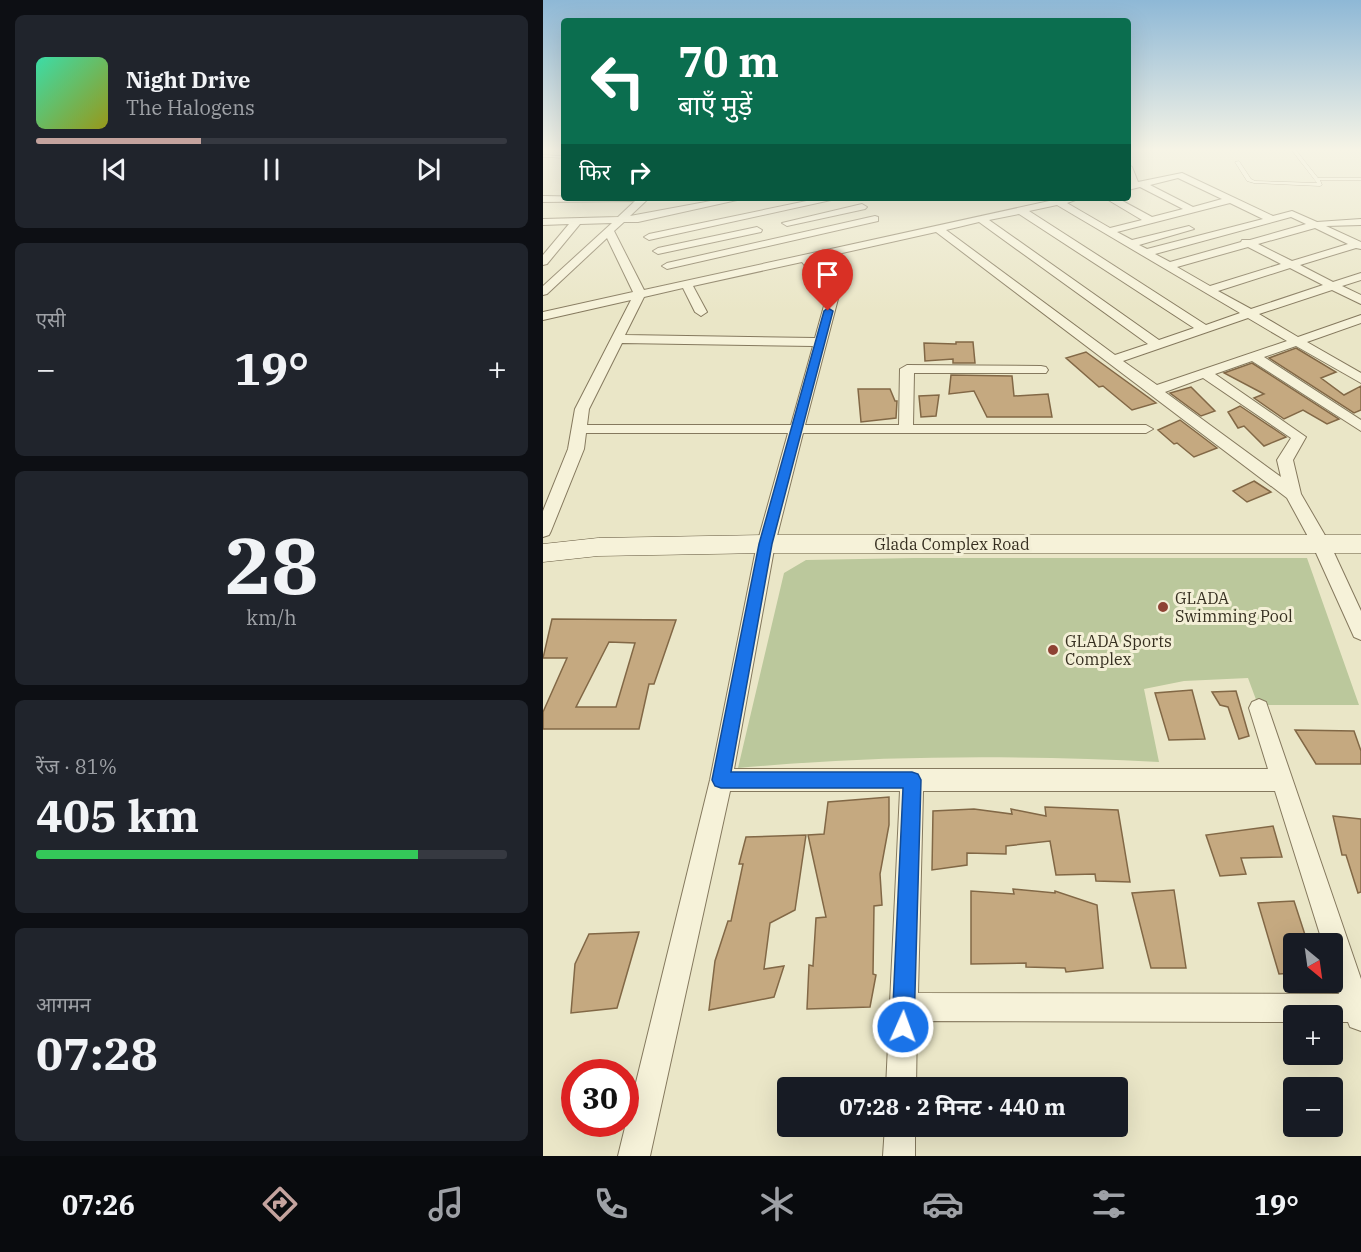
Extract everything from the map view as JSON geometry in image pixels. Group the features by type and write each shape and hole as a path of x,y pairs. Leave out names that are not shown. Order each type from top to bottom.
{"street":[{"path":"543,291 638,203"},
{"path":"543,222 639,219 717,203"},
{"path":"752,203 761,213"},
{"path":"649,237 811,203"},
{"path":"857,203 885,228"},
{"path":"667,266 799,236 885,228 938,229 1054,203"},
{"path":"1061,203 1361,379"},
{"path":"1119,203 1152,221"},
{"path":"1176,203 1192,210"},
{"path":"1109,231 1220,203"},
{"path":"1237,203 1271,219"},
{"path":"787,223 862,207"},
{"path":"776,210 799,236"},
{"path":"1020,210 1205,329"},
{"path":"1243,214 1254,212"},
{"path":"1146,253 1292,214 1359,245"},
{"path":"745,217 768,243"},
{"path":"639,219 667,266 701,312"},
{"path":"981,219 1158,345"},
{"path":"543,262 576,222"},
{"path":"1168,266 1317,225 1361,222"},
{"path":"1130,244 1204,225 1226,232 1361,300"},
{"path":"543,316 804,258 885,228"},
{"path":"938,229 1293,494"},
{"path":"658,251 757,230"},
{"path":"609,231 640,294"},
{"path":"1208,290 1359,245"},
{"path":"634,1156 721,780 766,544 833,295 804,258"},
{"path":"543,262 575,262"},
{"path":"1113,360 1361,276"},
{"path":"543,531 576,449 582,409 640,294"},
{"path":"1154,391 1361,320"},
{"path":"618,339 820,342"},
{"path":"1255,357 1359,425"},
{"path":"906,428 907,369 1041,370"},
{"path":"1206,374 1299,436 1285,460 1293,494 1321,544 1361,632"},
{"path":"579,429 1146,429"},
{"name":"Glada Complex Road","path":"543,553 598,547 766,544 1361,544"},
{"path":"904,1007 1359,1014 1259,708"},
{"path":"721,780 1283,780"},
{"path":"901,1077 912,780"},
{"path":"899,1156 900,1137"}],"green space":[{"name":"GLADA Sports Complex","path":"1307,558 1359,705 1258,705 1248,678 1184,681 1144,689 1159,762 1054,758 949,758 843,761 738,768 784,573 806,560"}],"building":[{"path":"956,342 973,342 975,363 953,363 953,359 925,361 924,343 956,344"},
{"path":"1296,348 1336,372 1321,378 1344,395 1361,386 1361,410 1354,413 1269,358"},
{"path":"1086,352 1156,403 1132,410 1103,386 1099,387 1066,358"},
{"path":"1252,363 1339,419 1327,424 1303,410 1284,419 1254,398 1264,394 1224,373"},
{"path":"951,375 1012,376 1014,396 1048,394 1052,417 987,417 974,391 949,394"},
{"path":"1191,387 1215,411 1201,416 1170,393"},
{"path":"858,389 890,389 897,401 896,418 861,422"},
{"path":"939,395 936,416 921,417 919,396"},
{"path":"1240,406 1286,437 1264,446 1244,426 1238,428 1228,412"},
{"path":"1180,420 1217,448 1194,457 1158,430"},
{"path":"1254,481 1271,492 1247,502 1233,491"},
{"path":"552,619 676,620 654,684 649,684 639,729 543,729 543,712 567,658 543,658","holes":["609,642 635,643 616,707 576,707"]},
{"path":"1192,690 1205,739 1169,740 1155,693"},
{"path":"1236,691 1249,736 1239,739 1228,707 1220,705 1212,692"},
{"path":"1295,730 1354,731 1361,751 1361,764 1316,764"},
{"path":"889,797 889,825 880,874 882,905 874,906 873,974 876,975 870,1007 807,1009 809,965 813,966 816,918 826,917 808,835 824,834 828,802"},
{"path":"1045,807 1118,810 1130,882 1096,881 1095,874 1056,875 1050,841 1006,846 1006,854 967,853 967,865 932,870 933,811 974,809 1012,814 1011,809 1046,816"},
{"path":"1333,816 1361,819 1361,892 1358,893 1346,855 1342,855"},
{"path":"1273,826 1282,857 1241,858 1246,874 1220,876 1206,835"},
{"path":"806,835 795,910 770,923 764,969 784,966 774,997 709,1010 715,961 728,921 731,921 743,864 739,864 746,837"},
{"path":"1013,889 1055,893 1055,891 1097,905 1103,968 1066,972 1065,968 1026,967 1026,963 971,964 971,891 1014,894"},
{"path":"1174,890 1186,968 1151,968 1132,893"},
{"path":"1294,901 1304,933 1283,933 1283,974 1279,974 1258,903"},
{"path":"639,932 617,1008 571,1013 575,964 589,934"}],"place":[{"name":"GLADA Swimming Pool","path":"1163,607"},
{"name":"GLADA Sports Complex","path":"1053,650"}],"route":[{"path":"828,311 766,544 721,780 912,780 903,1027"}]}
